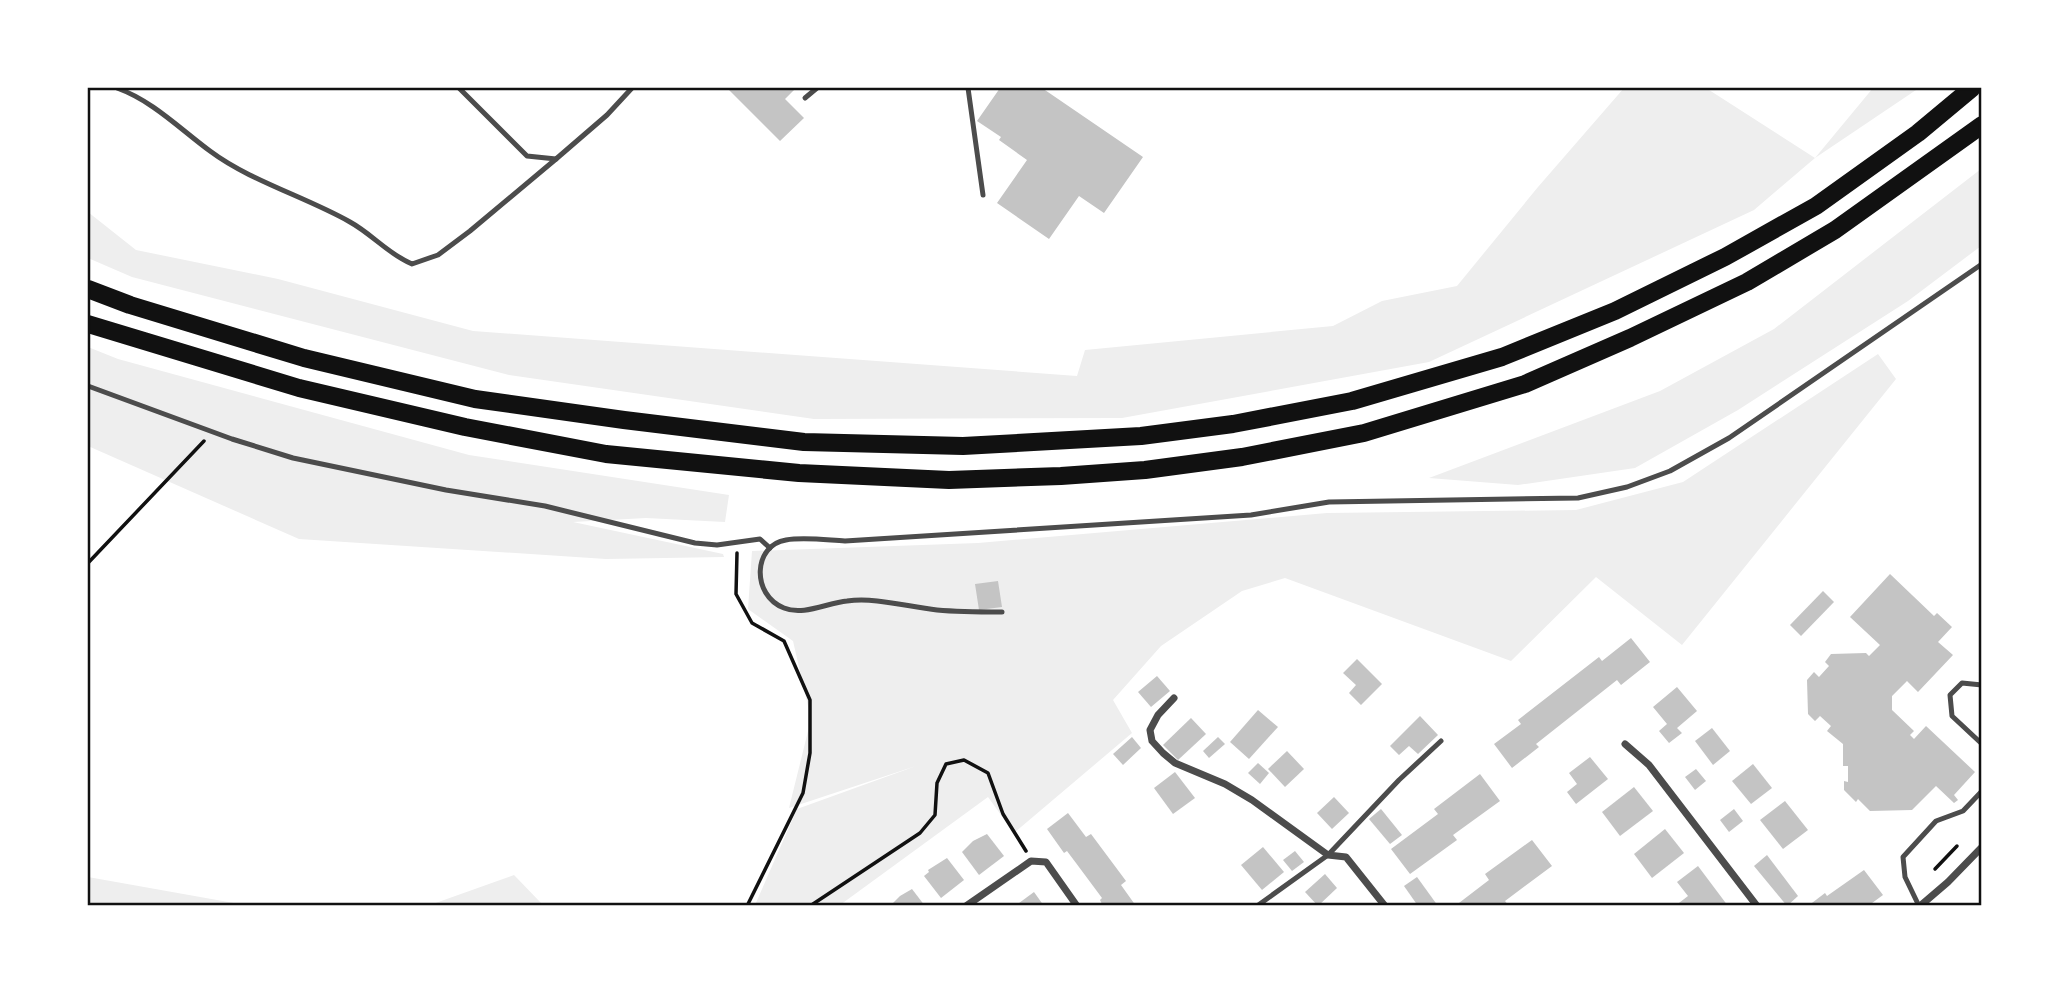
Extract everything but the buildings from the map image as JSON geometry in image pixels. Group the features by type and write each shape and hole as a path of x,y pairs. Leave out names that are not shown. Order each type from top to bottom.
{"highway":[{"path":"88,289 130,305 304,358 475,399 624,420 804,442 963,446 1141,436 1233,424 1352,401 1502,357 1615,311 1725,257 1816,206 1918,133 1972,88"},
{"path":"88,324 299,388 465,427 606,454 799,473 949,480 1061,477 1145,470 1242,457 1364,433 1525,384 1747,282 1835,230 1982,125"}],"street":[{"path":"1174,698 1157,715 1150,730 1152,740 1163,753 1175,764 1225,784 1252,800 1328,855 1346,857 1385,905"},
{"path":"1625,744 1649,765 1757,905"},
{"path":"1920,905 1948,882 1982,847"},
{"path":"966,905 1031,861 1046,862 1077,905"}],"lane":[{"path":"117,88 148,103 211,152 235,167 353,223 396,257 412,264 438,255 470,231 607,116 632,88"},
{"path":"459,88 527,156 556,159"},
{"path":"805,98 817,88"},
{"path":"968,88 983,195"},
{"path":"1002,612 939,610 860,600 806,610 784,608 769,600 761,585 761,566 770,548 785,540 845,541 1251,514 1329,502 1578,498 1627,486 1670,471 1729,438 1982,264"},
{"path":"88,386 293,458 446,490 545,506 685,541 717,545 760,539 770,548"},
{"path":"1982,685 1962,683 1950,695 1952,716 1982,744"},
{"path":"1257,905 1328,855 1399,780 1441,741"},
{"path":"1920,905 1905,877 1903,857 1936,821 1963,811 1982,791"}],"path":[{"path":"88,563 213,432"},
{"path":"738,544 736,594 752,623 784,641 810,700 810,753 803,793 747,905"},
{"path":"810,905 920,833 935,815 937,783 946,764 964,760 988,773 1003,814 1031,861"},
{"path":"1935,869 1957,846"}],"shaded area":[{"path":"1624,88 1706,88 1815,158 1754,210 1429,362 1122,418 814,419 509,375 132,277 88,258 88,212 136,250 278,279 473,331 1077,376 1085,350 1333,326 1382,301 1457,286"},
{"path":"1873,88 1919,88 1815,158"},
{"path":"1981,169 1981,246 1908,301 1738,410 1635,468 1518,485 1429,478 1660,391 1774,329"},
{"path":"88,347 118,359 469,455 729,495 725,522 646,518 573,522 723,554 724,557 606,559 299,539 88,446"},
{"path":"1878,354 1896,379 1682,645 1596,577 1511,661 1285,578 1242,591 1161,646 1113,700 1132,733 1014,833 988,797 840,905 755,905 797,809 916,766 789,808 811,719 793,641 748,609 752,551 978,543 1327,513 1576,510 1683,482"},
{"path":"514,875 543,905 430,905"},
{"path":"88,877 245,905 88,905"}]}
